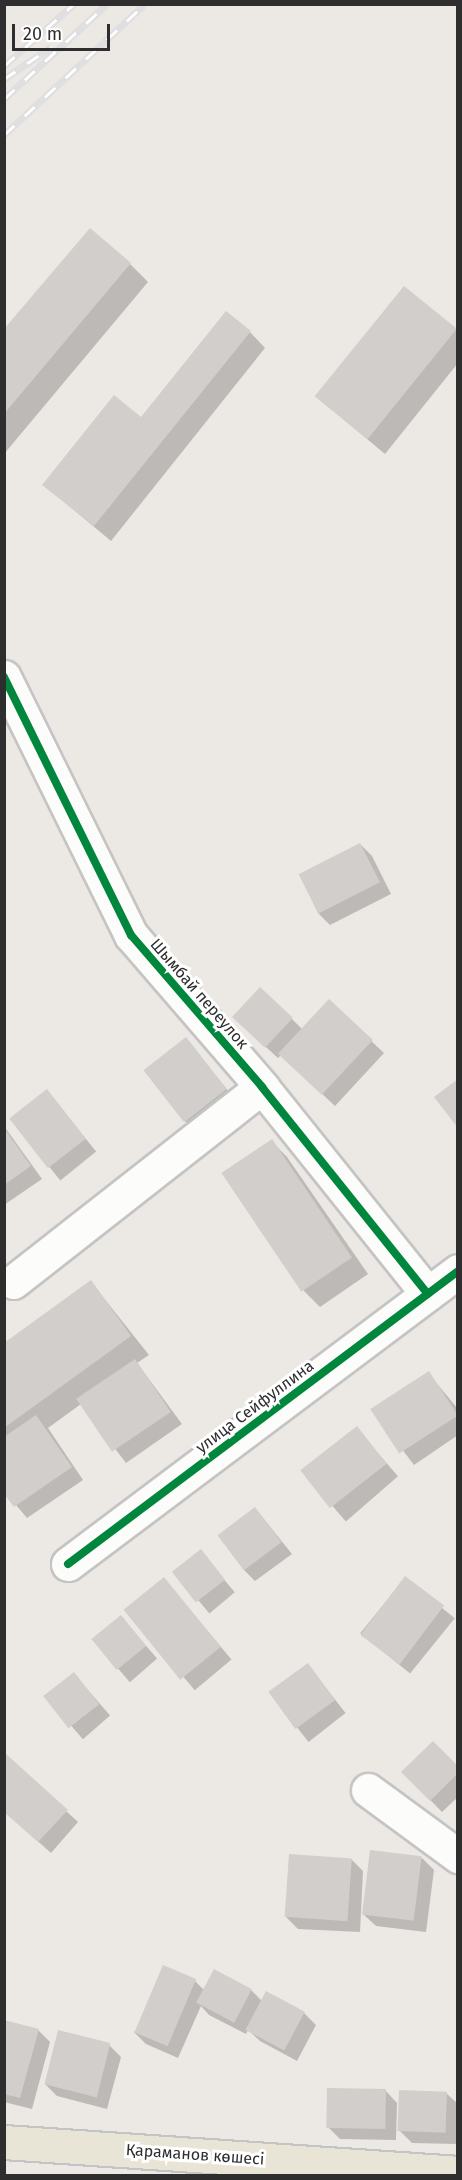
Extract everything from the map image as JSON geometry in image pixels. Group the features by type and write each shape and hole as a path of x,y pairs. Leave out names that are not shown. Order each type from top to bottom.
{"main road":[{"name":"Қараманов көшесі","path":"4,2142 458,2173"}],"street":[{"name":"Шымбай переулок","path":"4,676 131,935 262,1087 428,1294"},
{"path":"13,1282 262,1087"},
{"name":"улица Сейфуллина","path":"68,1564 458,1271"},
{"path":"368,1790 458,1856"}],"building":[{"path":"90,228 131,263 4,414 4,329"},
{"path":"404,286 457,329 367,439 315,396"},
{"path":"226,311 251,331 94,526 42,485 114,395 141,417"},
{"path":"360,843 380,882 318,914 299,874"},
{"path":"260,987 293,1018 265,1048 232,1017"},
{"path":"329,999 373,1040 322,1095 278,1054"},
{"path":"186,1037 227,1089 184,1122 143,1070"},
{"path":"458,1079 458,1128 434,1097"},
{"path":"47,1089 86,1139 48,1168 9,1119"},
{"path":"4,1128 31,1166 4,1185"},
{"path":"272,1139 352,1258 301,1292 221,1173"},
{"path":"91,1280 131,1336 4,1428 4,1343"},
{"path":"135,1359 171,1412 112,1452 76,1399"},
{"path":"429,1371 458,1415 399,1454 370,1409"},
{"path":"36,1415 72,1467 14,1507 4,1494 4,1437"},
{"path":"357,1426 387,1464 330,1508 300,1470"},
{"path":"255,1507 281,1542 244,1570 217,1535"},
{"path":"201,1549 225,1580 196,1603 172,1572"},
{"path":"405,1576 444,1605 400,1665 360,1635"},
{"path":"164,1577 221,1647 180,1680 124,1610"},
{"path":"121,1615 146,1646 117,1670 91,1639"},
{"path":"308,1663 335,1700 295,1729 268,1692"},
{"path":"74,1672 99,1704 69,1728 43,1696"},
{"path":"433,1741 458,1766 458,1773 430,1801 401,1772"},
{"path":"6,1754 68,1810 38,1842 4,1812"},
{"path":"370,1850 422,1856 414,1921 362,1915"},
{"path":"289,1854 352,1858 347,1921 285,1917"},
{"path":"163,1965 196,1979 168,2046 134,2032"},
{"path":"214,1969 252,1989 234,2023 196,2003"},
{"path":"266,1991 305,2012 284,2051 245,2030"},
{"path":"4,2020 39,2029 20,2098 4,2094"},
{"path":"58,2030 110,2043 97,2097 44,2084"},
{"path":"327,2088 386,2089 385,2129 326,2128"},
{"path":"399,2090 447,2092 446,2133 398,2131"}],"railway":[{"path":"4,66 74,4"},
{"path":"4,99 107,4"},
{"path":"4,135 145,4"},
{"path":"4,79 51,47"}],"cycle path":[{"path":"4,677 131,935 262,1087 428,1294"},
{"path":"68,1564 458,1271"}]}
